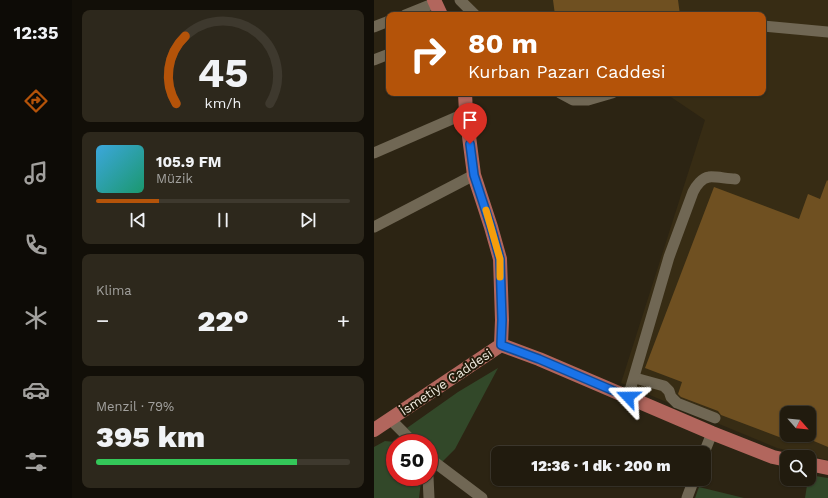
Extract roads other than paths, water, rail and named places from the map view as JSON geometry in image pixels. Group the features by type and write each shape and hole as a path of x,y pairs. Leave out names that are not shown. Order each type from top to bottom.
{"main road":[{"path":"465,96 474,175 500,259 502,320 501,345"},
{"name":"İsmetiye Caddesi","path":"374,430 501,345 539,359 712,433 780,458"},
{"path":"816,465 828,468"}],"street":[{"path":"460,0 473,12"},
{"path":"416,12 437,6"},
{"path":"374,27 386,22"},
{"path":"766,26 828,32"},
{"path":"374,60 386,55"},
{"path":"566,96 573,100 588,100 602,96"},
{"path":"374,153 466,113"},
{"path":"374,227 474,175"},
{"path":"628,397 635,378 669,257 693,192 699,183 709,177 734,179"},
{"path":"635,378 664,386 677,403 715,418"},
{"path":"390,419 405,434"},
{"path":"707,446 712,433"},
{"path":"438,465 482,498"},
{"path":"428,486 428,498"},
{"path":"687,498 691,486"}]}
